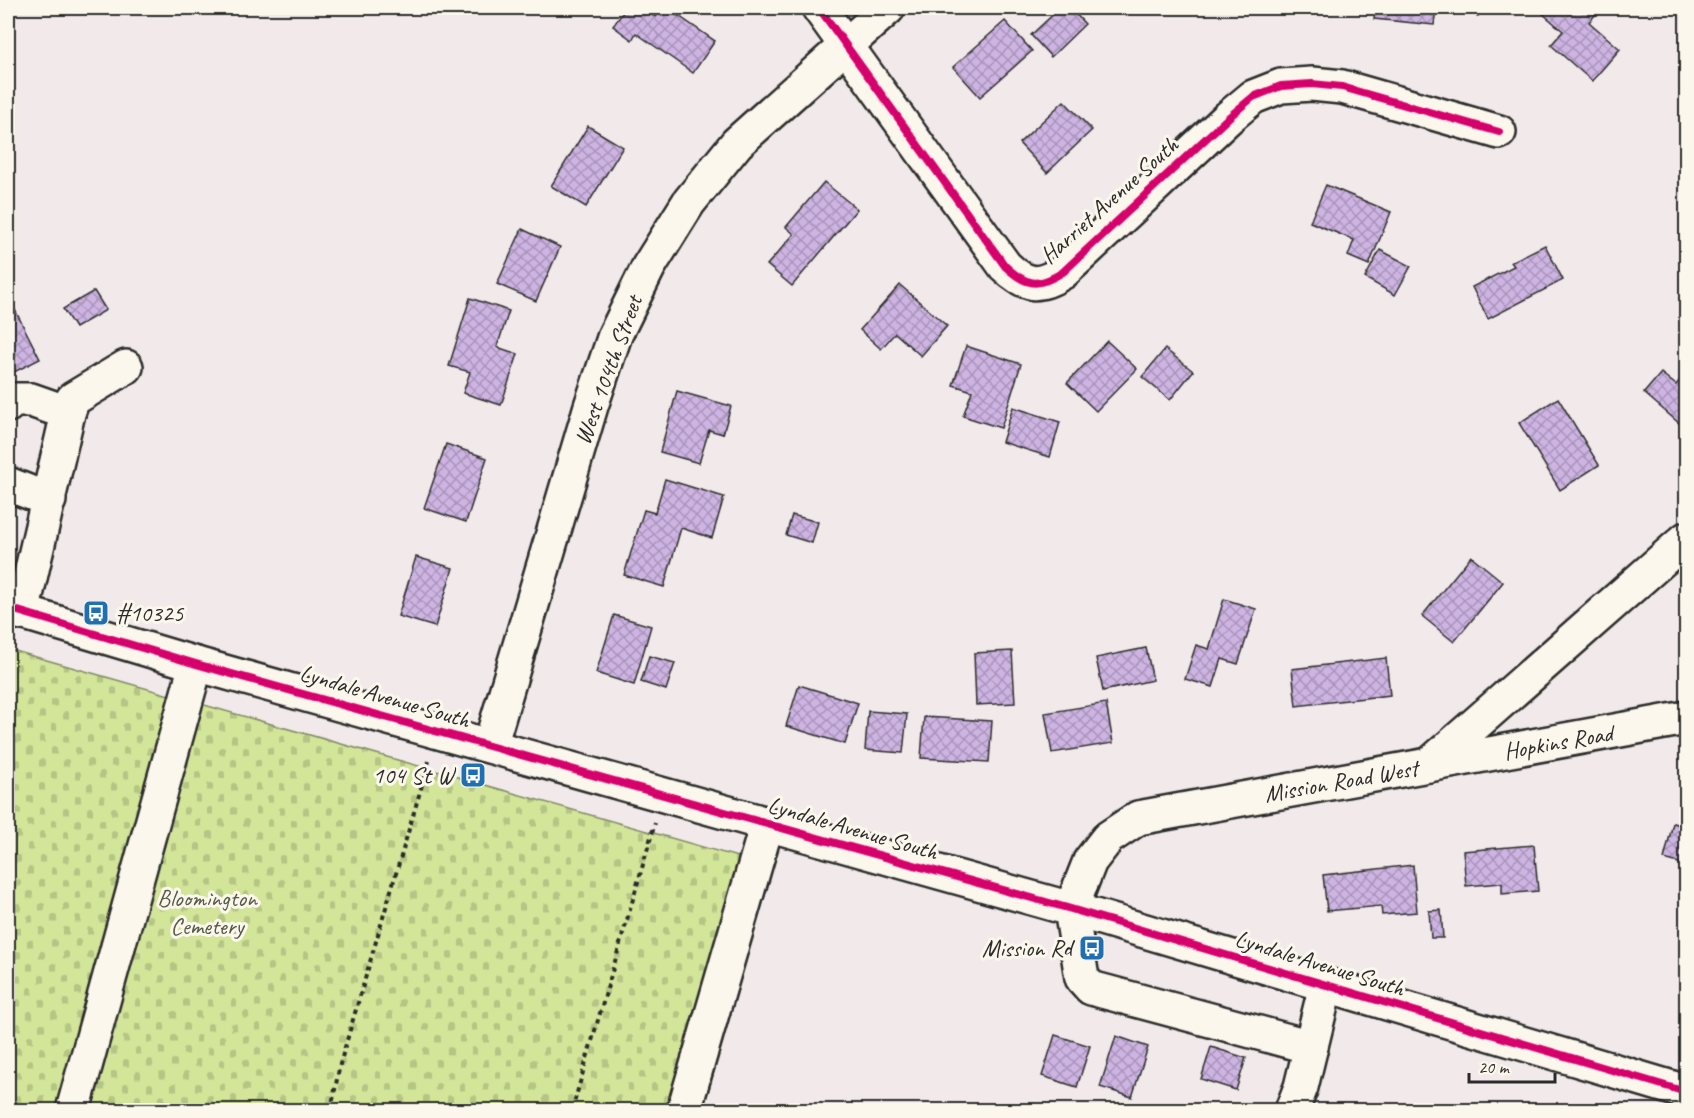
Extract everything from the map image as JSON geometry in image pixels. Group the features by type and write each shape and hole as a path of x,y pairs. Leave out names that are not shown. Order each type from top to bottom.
{"street":[{"name":"Harriet Avenue South","path":"819,8 1005,266 1016,277 1032,284 1049,281 1063,272 1229,117 1253,97 1281,86 1312,84 1342,87 1499,132"},
{"name":"West 104th Street","path":"490,746 591,406 615,335 648,266 689,202 737,143 888,8"},
{"path":"15,610 49,500 73,399 126,367"},
{"path":"8,405 13,400 31,400 68,413"},
{"path":"8,484 49,500"},
{"name":"Mission Road West","path":"1071,909 1090,861 1108,838 1138,818 1429,765 1686,539"},
{"name":"Lyndale Avenue South","path":"15,610 196,664 1071,909 1686,1092"},
{"path":"74,1110 196,664"},
{"name":"Hopkins Road","path":"1429,765 1686,718"},
{"path":"684,1110 767,824"},
{"path":"1071,909 1082,978 1091,988 1311,1047"},
{"path":"1292,1110 1301,1087 1326,985"}],"path":[{"path":"331,1110 340,1064 427,768 434,730"},
{"path":"572,1110 652,834 661,794"}],"green space":[{"name":"Bloomington Cemetery","path":"8,649 773,867 703,1110 8,1110"}],"building":[{"path":"626,8 642,8 656,17 663,8 667,8 715,41 693,73 636,33 632,40 613,26"},
{"path":"1060,8 1070,8 1085,24 1051,57 1031,35"},
{"path":"1375,8 1436,8 1434,25 1374,19"},
{"path":"1444,8 1479,8 1478,16 1443,10"},
{"path":"1547,8 1590,8 1597,13 1589,22 1620,49 1592,81 1551,45 1563,31 1542,13"},
{"path":"1005,21 1032,51 980,97 953,67"},
{"path":"1064,101 1092,130 1047,173 1019,143"},
{"path":"588,126 623,147 586,207 551,186"},
{"path":"824,182 857,209 792,286 767,265 794,234 786,227"},
{"path":"1326,185 1391,212 1369,265 1348,256 1354,240 1310,222"},
{"path":"522,229 560,247 536,301 497,284"},
{"path":"1545,245 1563,280 1488,319 1472,287 1514,266 1511,262"},
{"path":"1380,250 1411,266 1395,295 1365,278"},
{"path":"900,285 947,326 921,356 895,333 881,349 860,330"},
{"path":"94,291 106,310 75,328 63,309"},
{"path":"8,296 40,359 8,375"},
{"path":"470,298 509,311 497,347 518,354 501,405 463,393 470,372 449,366"},
{"path":"1107,341 1137,369 1096,411 1067,383"},
{"path":"966,346 1021,364 1001,428 963,416 972,391 953,385"},
{"path":"1165,349 1193,371 1170,400 1142,377"},
{"path":"1661,373 1676,385 1686,373 1686,429 1644,393"},
{"path":"677,391 731,406 723,434 709,430 699,463 660,452"},
{"path":"1558,398 1599,465 1560,490 1519,423"},
{"path":"1013,407 1060,422 1050,457 1002,442"},
{"path":"446,444 487,458 466,522 424,508"},
{"path":"665,479 724,497 712,538 681,528 664,587 624,575 644,510 655,513"},
{"path":"792,515 818,522 812,543 786,535"},
{"path":"1471,556 1503,582 1454,642 1422,616"},
{"path":"416,557 453,568 435,627 398,616"},
{"path":"1224,599 1256,609 1238,664 1222,659 1213,687 1185,679 1196,645 1209,649"},
{"path":"614,615 651,626 634,685 596,673"},
{"path":"1146,648 1153,680 1103,691 1096,658"},
{"path":"1012,651 1015,703 976,705 974,653"},
{"path":"649,656 675,663 666,690 641,682"},
{"path":"1386,658 1390,695 1296,706 1292,669"},
{"path":"799,685 858,703 845,744 786,726"},
{"path":"1106,703 1113,743 1052,753 1045,713"},
{"path":"868,711 907,714 903,753 865,750"},
{"path":"924,717 992,721 989,762 921,758"},
{"path":"1673,823 1686,826 1686,865 1664,859"},
{"path":"1534,845 1538,891 1502,894 1502,883 1466,886 1463,851"},
{"path":"1413,865 1417,912 1382,915 1381,906 1327,911 1323,875"},
{"path":"1441,910 1443,938 1431,938 1429,911"},
{"path":"1055,1035 1090,1046 1077,1087 1042,1076"},
{"path":"1116,1036 1148,1047 1132,1097 1100,1087"},
{"path":"1211,1047 1246,1058 1236,1090 1201,1079"}],"cycle path":[{"path":"819,8 1005,266 1026,281 1046,281 1063,272 1229,117 1253,97 1281,86 1312,84 1342,87 1499,132"},
{"path":"8,608 196,664 1071,909 1686,1092"}],"place":[{"name":"#10325","path":"96,613"},
{"name":"104 St W","path":"473,775"},
{"name":"Mission Rd","path":"1092,948"}]}
